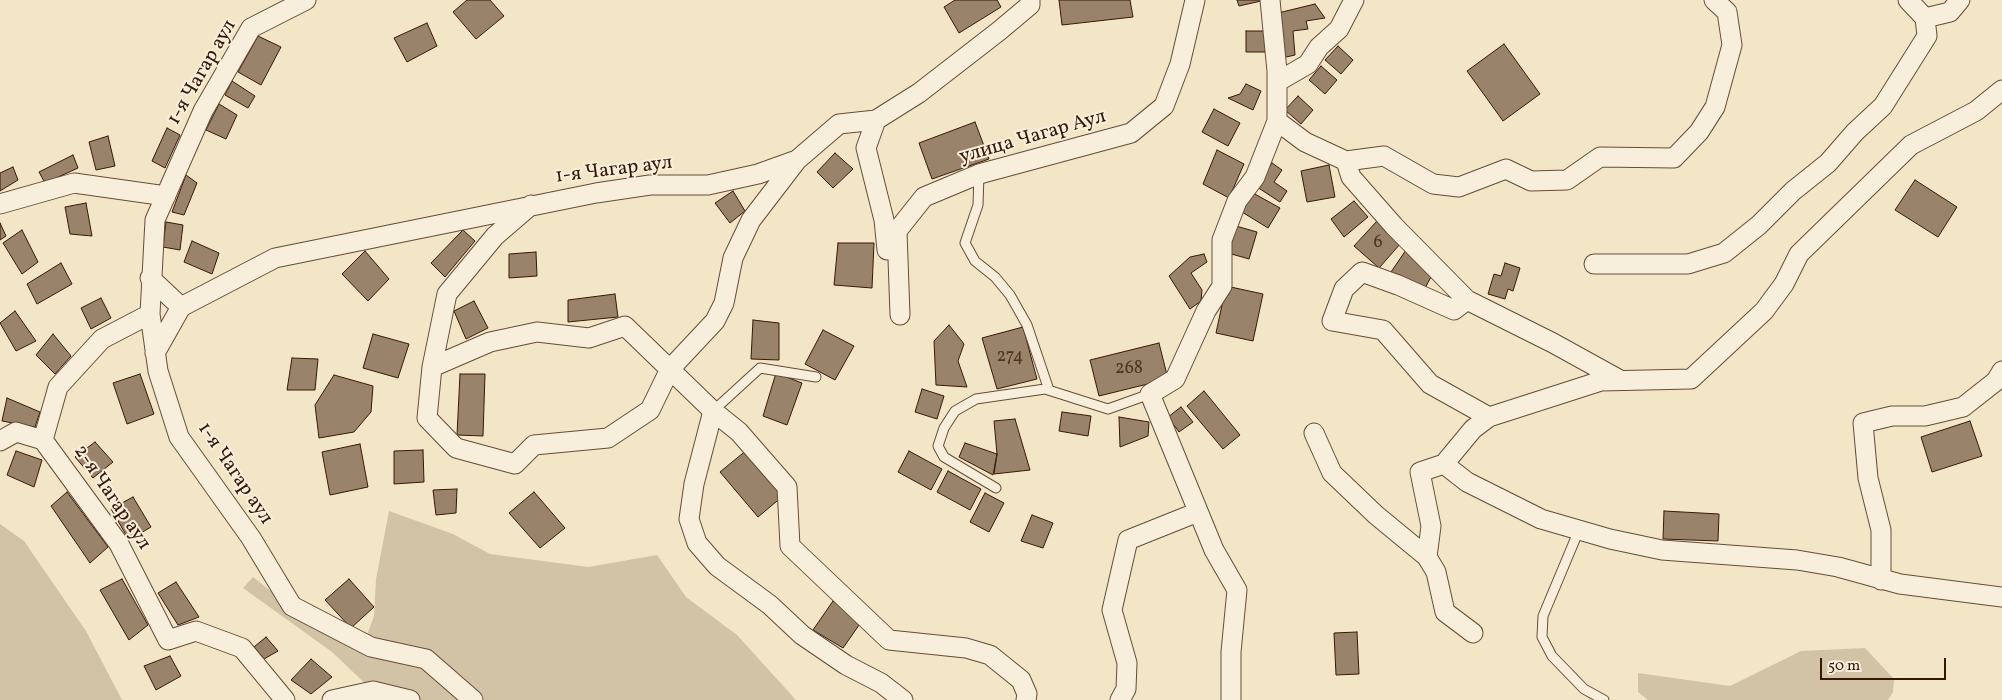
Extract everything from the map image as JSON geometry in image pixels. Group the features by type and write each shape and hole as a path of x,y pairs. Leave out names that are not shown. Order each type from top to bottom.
{"street":[{"name":"1-я Чагар аул","path":"306,0 250,28 203,110 155,220 150,278 150,314 158,371 179,437 250,538 292,606 370,647 426,659 473,700"},
{"path":"531,205 495,236 447,294 432,367 427,418 456,448 515,464 534,446 608,438 650,410 670,369 715,322 724,303 733,258 751,220 797,160 839,124 876,120 919,93 999,31 1030,5 1030,0"},
{"name":"улица Чагар Аул","path":"876,120 866,148 884,220 889,264 900,315 896,231 924,197 979,174 1131,133 1164,106 1180,64 1195,0"},
{"path":"1231,700 1231,652 1237,590 1214,550 1150,394 1176,379 1206,311 1222,286 1222,240 1237,201 1255,177 1277,122 1277,82 1270,0"},
{"path":"1277,82 1308,64 1319,47 1339,29 1354,0"},
{"path":"1277,122 1305,142 1346,161 1384,156 1433,184 1459,187 1506,169 1531,181 1567,180 1600,157 1674,158 1699,132 1715,107 1732,44 1727,12 1714,0"},
{"path":"1594,264 1688,264 1724,253 1759,225 1793,190 1828,163 1855,132 1883,106 1927,36 1925,18 1908,0"},
{"path":"1925,18 1950,12 1960,0"},
{"path":"1427,556 1431,526 1420,472 1444,464 1473,429 1489,417 1601,381 1691,379 1764,311 1784,284 1799,254 1911,145 1976,111 2002,90"},
{"name":"1-я Чагар аул","path":"181,307 275,258 531,205 650,185 708,185 758,174 797,160"},
{"path":"1346,161 1351,177 1394,226 1467,300 1553,343 1621,381"},
{"path":"0,204 74,183 166,196"},
{"path":"1467,300 1454,310 1398,285 1362,272 1344,289 1332,321 1383,330 1430,384 1489,417"},
{"path":"150,278 181,307 155,353"},
{"path":"0,441 16,432 43,440 58,387 102,339 150,314"},
{"path":"432,367 490,342 537,332 589,338 625,326 713,411 739,432 787,487 790,546 889,640 966,648 990,655 1021,680 1027,694 1026,700"},
{"path":"1881,580 1881,530 1868,478 1863,422 1892,416 1925,416 1963,407 1996,381 2002,371"},
{"path":"713,411 694,484 689,519 696,543 717,566 770,606 802,635 846,665 881,683 903,700"},
{"path":"1314,433 1332,473 1376,515 1427,556 1436,572 1444,612 1473,634"},
{"name":"2-я Чагар аул","path":"43,440 119,544 168,640 196,631 242,648 285,700"},
{"path":"1444,464 1466,482 1541,519 1662,550 1797,560 1838,567 1900,584 2002,597"},
{"path":"1120,700 1126,689 1127,663 1112,610 1128,540 1198,512"},
{"path":"332,700 373,690 410,700"}],"lane":[{"path":"979,174 978,204 965,243 975,261 995,277 1010,295 1023,318 1050,390"},
{"path":"713,411 760,368 816,377"},
{"path":"996,488 944,457 938,446 944,428 954,411 976,399 1045,389 1108,409 1150,394"},
{"path":"1579,530 1543,616 1542,637 1552,656 1584,689 1604,700"}],"shaded area":[{"path":"389,511 453,534 490,554 588,567 657,555 686,597 737,635 796,700 354,700 372,690 332,652 243,588 253,577 301,615 364,643 374,616 376,579"},
{"path":"0,524 24,541 86,631 122,700 0,700"},
{"path":"1865,648 1894,679 1893,692 1888,700 1648,700 1638,692 1638,673 1730,686 1801,651"}],"building":[{"path":"467,0 490,0 504,16 476,39 453,12"},
{"path":"955,0 997,0 1001,7 959,33 944,7"},
{"path":"1059,0 1130,0 1133,17 1062,25"},
{"path":"1237,0 1261,0 1261,1 1239,6"},
{"path":"1315,4 1325,18 1306,21 1308,29 1293,31 1295,55 1282,58 1278,13"},
{"path":"427,23 437,46 407,62 394,38"},
{"path":"1246,31 1266,31 1266,52 1246,52"},
{"path":"258,36 281,47 261,85 238,72"},
{"path":"1504,44 1540,94 1503,121 1467,71"},
{"path":"1338,46 1353,60 1341,74 1325,60"},
{"path":"1321,66 1337,80 1325,94 1309,80"},
{"path":"232,81 255,96 248,108 225,95"},
{"path":"1246,84 1261,91 1253,110 1228,98 1240,94"},
{"path":"1298,96 1313,110 1301,124 1285,110"},
{"path":"219,104 237,115 226,139 206,130"},
{"path":"1214,109 1240,123 1228,146 1202,132"},
{"path":"975,122 989,159 932,179 919,143"},
{"path":"167,128 180,135 165,168 152,161"},
{"path":"108,136 115,166 96,170 89,142"},
{"path":"1217,150 1244,164 1229,198 1203,184"},
{"path":"835,153 853,169 833,188 817,172"},
{"path":"73,155 78,168 45,183 39,172"},
{"path":"1272,163 1282,170 1274,182 1287,191 1280,202 1257,187"},
{"path":"1329,165 1335,197 1307,202 1301,171"},
{"path":"13,167 18,180 0,191 0,173"},
{"path":"186,175 197,183 184,215 172,212"},
{"path":"1915,180 1957,207 1938,237 1895,210"},
{"path":"733,191 745,211 730,223 715,203"},
{"path":"1253,193 1280,208 1268,228 1242,212"},
{"path":"1354,201 1368,217 1344,237 1331,219"},
{"path":"86,203 92,236 70,234 65,207"},
{"path":"1377,221 1401,243 1379,268 1354,246"},
{"path":"166,222 183,225 180,250 163,247"},
{"path":"0,223 6,236 0,240"},
{"path":"1236,226 1257,232 1249,259 1228,253"},
{"path":"22,230 38,262 22,274 3,243"},
{"path":"463,230 475,241 445,277 431,263"},
{"path":"192,241 219,253 212,274 184,262"},
{"path":"838,243 874,243 872,288 834,285"},
{"path":"1406,250 1431,277 1424,290 1391,272"},
{"path":"365,251 389,279 368,301 342,274"},
{"path":"536,252 537,276 509,278 509,254"},
{"path":"1204,254 1207,262 1191,273 1202,290 1201,301 1190,309 1169,276 1190,257"},
{"path":"61,263 72,284 37,304 27,284"},
{"path":"1505,263 1520,268 1513,291 1508,289 1505,299 1488,294 1494,274 1501,276"},
{"path":"1226,286 1263,294 1253,341 1216,333"},
{"path":"615,294 618,317 568,322 568,300"},
{"path":"101,298 111,318 91,329 81,308"},
{"path":"474,301 488,328 466,339 454,311"},
{"path":"15,311 36,341 16,351 0,323"},
{"path":"753,320 779,323 779,360 751,359"},
{"path":"949,325 964,344 958,361 967,387 936,385 934,341"},
{"path":"1023,327 1037,379 997,389 982,338"},
{"path":"823,330 854,346 835,380 805,364"},
{"path":"53,334 71,356 55,374 36,355"},
{"path":"373,334 409,344 398,378 363,368"},
{"path":"1159,343 1168,379 1099,396 1090,360"},
{"path":"292,358 318,359 315,390 287,390"},
{"path":"776,373 802,383 787,425 763,416"},
{"path":"140,374 154,414 127,424 113,383"},
{"path":"460,374 485,374 483,436 457,435"},
{"path":"334,375 373,386 371,412 354,432 319,438 315,405"},
{"path":"922,389 944,396 937,419 915,412"},
{"path":"1204,391 1240,435 1223,449 1187,406"},
{"path":"7,398 40,412 35,427 2,421"},
{"path":"1181,407 1193,422 1179,432 1168,417"},
{"path":"1062,412 1091,416 1088,436 1059,431"},
{"path":"1119,417 1149,422 1148,436 1120,447"},
{"path":"1015,419 1030,470 994,474 997,454 994,421"},
{"path":"1970,421 1982,456 1932,472 1921,437"},
{"path":"95,442 113,462 93,478 75,457"},
{"path":"965,443 997,454 993,475 959,457"},
{"path":"360,444 368,487 330,495 322,452"},
{"path":"748,449 783,496 758,517 720,472"},
{"path":"423,450 424,482 394,484 394,451"},
{"path":"16,451 42,460 34,487 7,475"},
{"path":"909,451 942,469 931,490 898,472"},
{"path":"948,471 981,489 970,510 937,492"},
{"path":"457,489 456,513 436,515 433,490"},
{"path":"67,492 108,547 90,563 51,506"},
{"path":"534,492 565,528 540,548 509,513"},
{"path":"985,493 1004,503 989,532 970,522"},
{"path":"133,497 151,527 129,540 111,509"},
{"path":"1664,511 1719,514 1718,541 1663,539"},
{"path":"1032,515 1053,523 1043,548 1021,541"},
{"path":"122,579 148,625 129,640 100,590"},
{"path":"349,579 374,607 351,628 325,600"},
{"path":"176,582 199,617 178,625 158,593"},
{"path":"833,601 864,618 843,648 813,630"},
{"path":"1357,632 1359,674 1336,675 1334,633"},
{"path":"266,637 278,651 264,659 254,647"},
{"path":"170,656 181,676 156,690 144,666"},
{"path":"311,659 332,677 311,694 291,680"}]}
